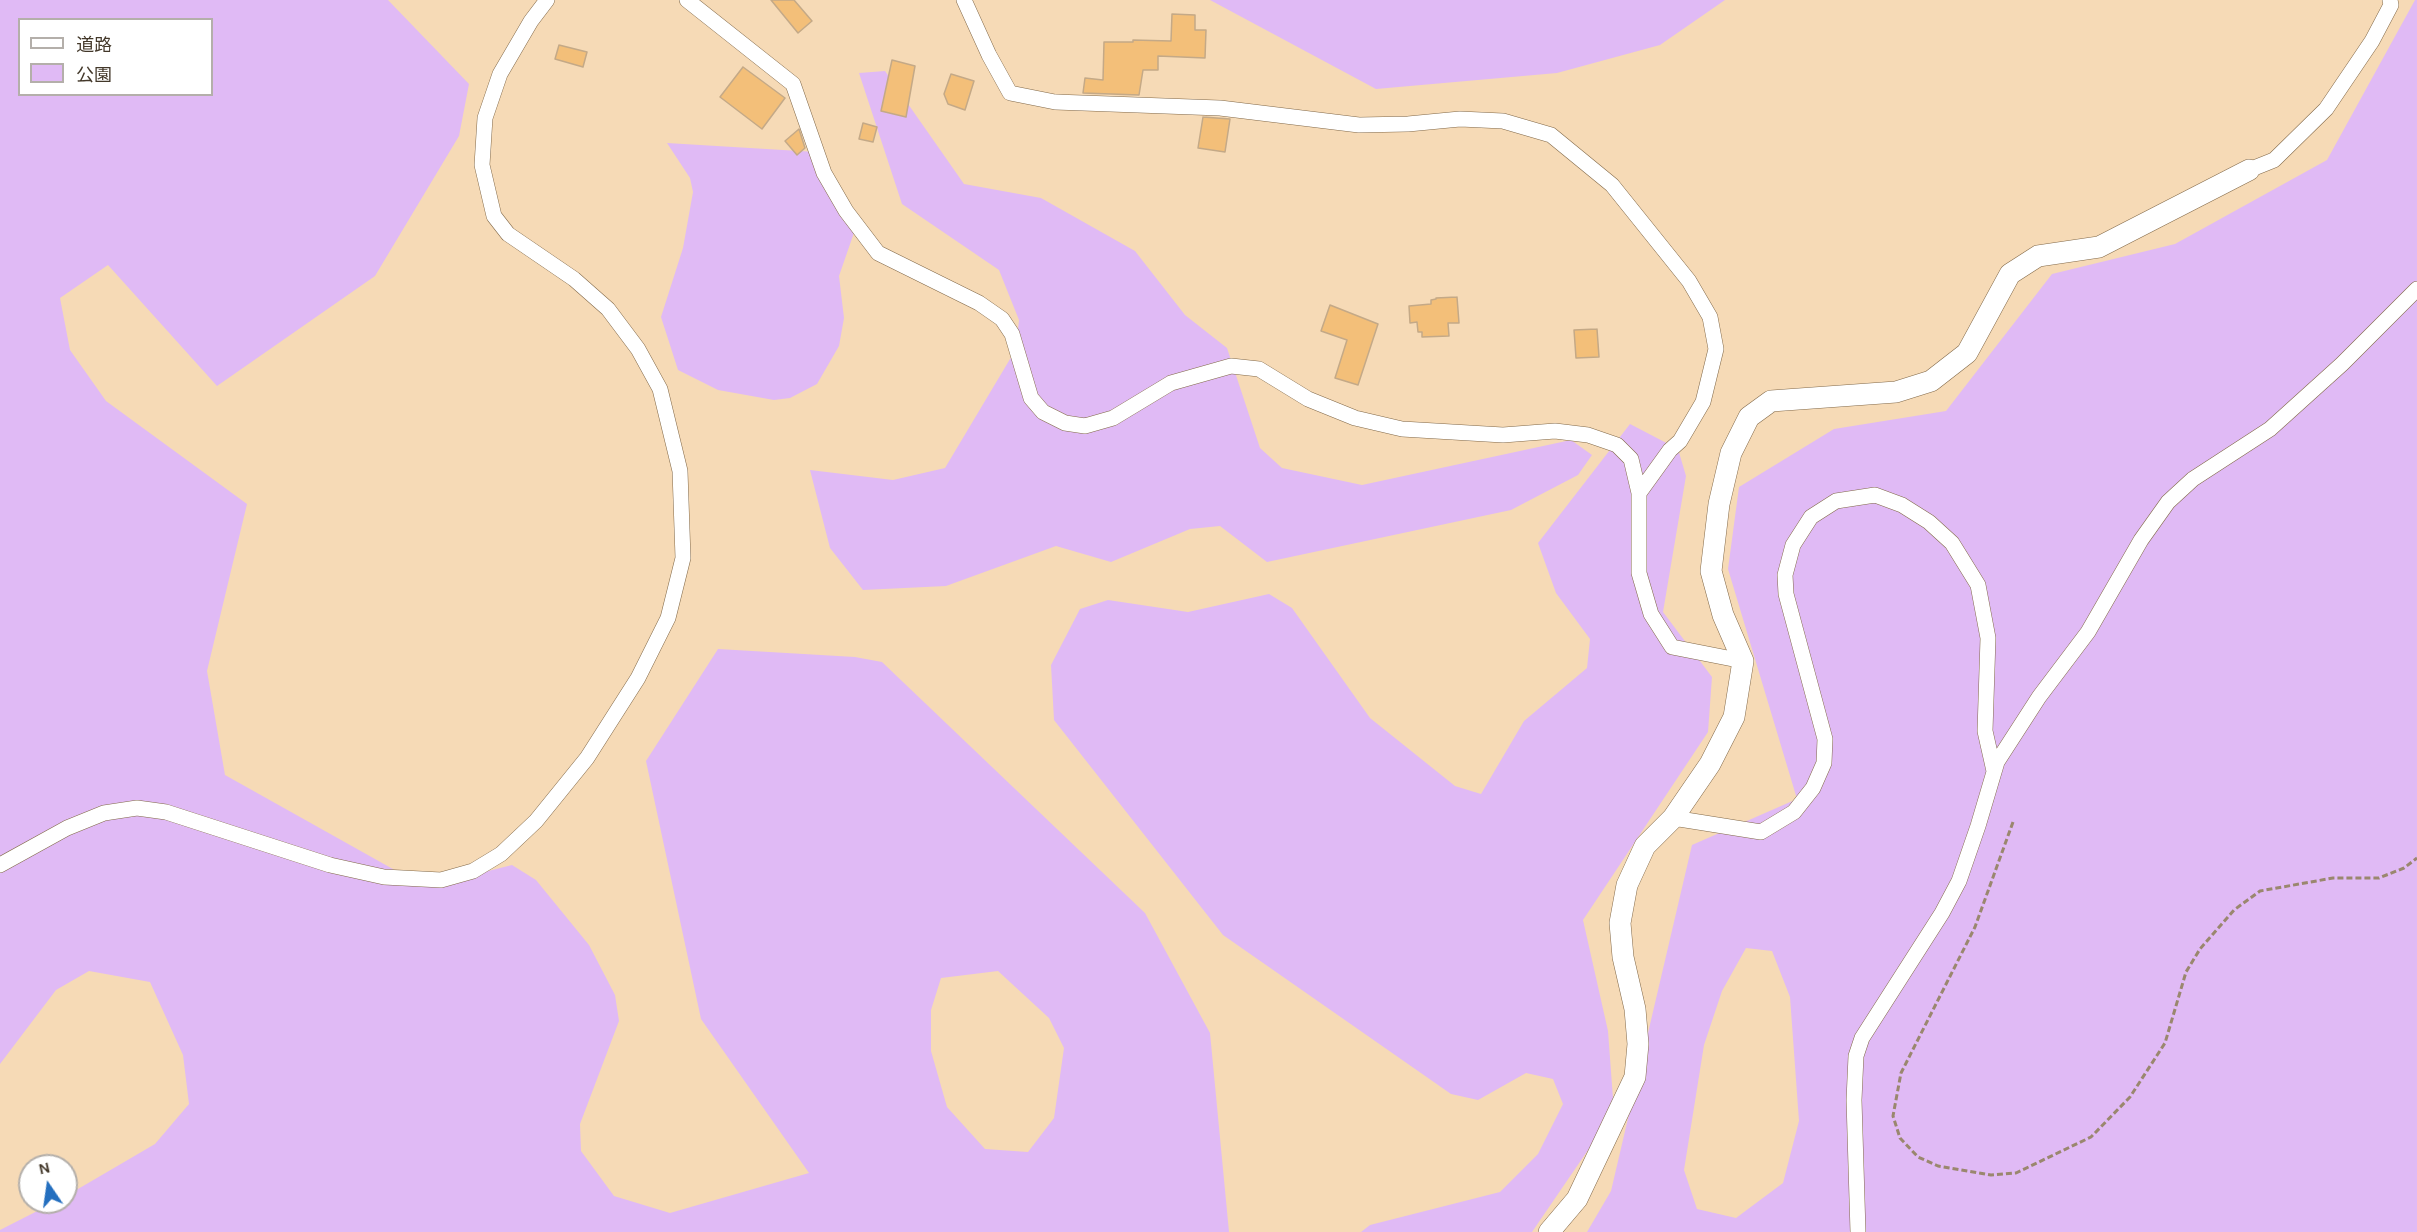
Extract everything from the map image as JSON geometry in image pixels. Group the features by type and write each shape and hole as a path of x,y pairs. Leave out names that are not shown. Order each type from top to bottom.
{"street":[{"path":"0,865 67,828 104,813 137,808 166,812 330,865 384,877 441,880 473,871 501,854 536,821 587,758 638,678 668,618 683,558 680,471 660,389 638,349 608,309 574,279 508,234 494,216 482,165 485,118 500,74 531,21 547,0"},
{"path":"687,0 793,84 824,173 846,211 878,253 979,303 1002,319 1012,334 1031,398 1043,412 1065,423 1085,426 1113,418 1171,383 1231,366 1259,369 1308,399 1355,418 1402,429 1503,435 1555,431 1588,435 1617,445 1631,459 1639,493 1640,573 1651,614 1672,647 1743,661"},
{"path":"964,0 989,55 1010,93 1055,102 1220,108 1359,125 1408,124 1460,119 1503,121 1551,135 1612,185 1689,281 1710,317 1716,349 1703,402 1680,441 1670,450 1639,493"},
{"path":"1549,1232 1577,1199 1635,1077 1638,1044 1635,1009 1623,957 1620,923 1627,885 1645,846 1673,818 1710,764 1734,717 1743,661 1723,615 1711,572 1719,504 1731,453 1749,417 1771,401 1896,392 1932,381 1966,353 2010,274 2038,256 2099,246 2249,170 2274,160 2326,109 2372,41 2391,5 2390,0"},
{"path":"1858,1232 1854,1100 1856,1056 1862,1038 1942,913 1959,881 1997,762 2039,697 2088,632 2141,540 2168,502 2193,478 2270,429 2342,364 2417,288"},
{"path":"1673,818 1761,832 1794,812 1814,788 1824,763 1825,739 1786,594 1785,574 1793,544 1811,517 1836,501 1846,499 1875,495 1902,505 1929,522 1952,543 1978,585 1988,638 1985,731 1994,771"}],"path":[{"path":"2013,822 1975,927 1901,1073 1893,1116 1900,1138 1918,1156 1938,1166 1992,1175 2016,1173 2091,1137 2130,1097 2165,1043 2186,972 2200,949 2234,910 2260,891 2333,878 2379,878 2404,868 2417,858"}],"green space":[{"path":"0,0 388,0 469,84 459,136 375,276 217,386 108,265 60,298 70,350 106,401 247,504 207,671 225,775 425,887 512,865 536,880 589,945 615,995 619,1021 580,1124 581,1151 614,1196 670,1213 809,1173 701,1019 646,761 718,649 855,657 882,662 1145,913 1210,1033 1229,1232 0,1232 31,1214 78,1214 78,1189 155,1144 189,1104 183,1055 150,982 89,971 56,990 0,1064","holes":["998,971 1049,1018 1064,1048 1054,1118 1028,1152 985,1149 947,1107 931,1051 931,1010 941,978"]},
{"path":"1210,0 1725,0 1660,45 1557,73 1376,89"},
{"path":"2417,0 2417,1232 1587,1232 1611,1191 1692,845 1797,799 1728,569 1739,487 1834,429 1946,411 2052,274 2175,244 2327,160","holes":["1746,948 1772,951 1790,997 1799,1121 1783,1183 1736,1218 1697,1209 1684,1170 1704,1045 1722,991"]},
{"path":"885,71 964,184 1041,198 1135,251 1185,315 1227,348 1260,448 1282,468 1362,485 1571,440 1592,455 1578,475 1511,510 1267,562 1220,526 1190,529 1111,562 1056,546 946,586 863,590 830,548 810,470 893,480 945,468 1016,349 1019,320 999,270 902,204 859,73"},
{"path":"667,143 816,152 857,224 839,276 844,318 839,346 817,384 790,398 774,400 718,390 678,370 661,317 683,248 693,192 690,178"},
{"path":"1630,424 1678,449 1686,476 1663,612 1712,677 1708,732 1583,920 1608,1031 1614,1112 1532,1232 1361,1232 1370,1225 1500,1192 1538,1154 1563,1104 1553,1079 1526,1073 1478,1100 1451,1094 1223,935 1054,720 1051,665 1080,609 1108,600 1188,612 1269,594 1292,608 1370,718 1455,786 1481,794 1524,721 1587,668 1590,639 1556,593 1538,543"}],"building":[{"path":"771,0 794,0 812,21 798,33"},
{"path":"1172,14 1195,15 1195,30 1206,30 1205,58 1158,56 1158,70 1143,70 1139,95 1083,93 1085,78 1103,80 1104,42 1171,41"},
{"path":"559,45 587,52 583,67 555,59"},
{"path":"892,60 915,66 906,117 881,111"},
{"path":"743,67 785,98 762,129 720,97"},
{"path":"951,74 974,81 965,110 948,104 944,94"},
{"path":"1203,117 1230,119 1225,152 1198,148"},
{"path":"863,123 877,127 873,142 859,139"},
{"path":"799,129 805,148 797,155 785,141"},
{"path":"1457,297 1459,323 1448,323 1449,336 1422,337 1422,332 1418,332 1417,322 1410,323 1409,306 1431,304 1431,300 1436,298"},
{"path":"1330,305 1378,324 1358,385 1335,378 1347,340 1321,331"},
{"path":"1597,329 1599,357 1576,358 1574,330"}]}
